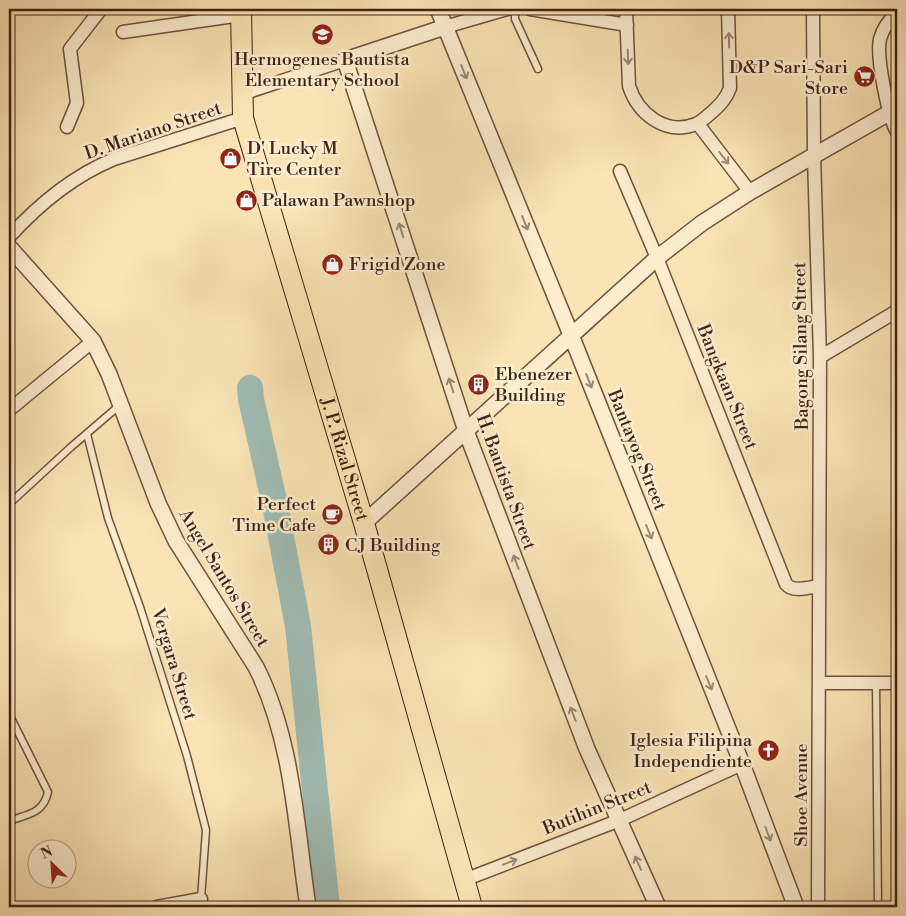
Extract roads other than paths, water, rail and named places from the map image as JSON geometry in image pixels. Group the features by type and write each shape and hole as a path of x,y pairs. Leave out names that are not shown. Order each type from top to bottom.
{"main road":[{"name":"J. P. Rizal Street","path":"241,12 243,118 364,523 472,907"}],"street":[{"path":"67,127 77,103 70,49 101,9"},
{"name":"Bantayog Street","path":"438,9 571,335 742,764 796,907"},
{"path":"242,94 445,27 507,9"},
{"path":"530,9 627,26"},
{"path":"626,9 629,86 632,96 654,121 664,126 686,127 698,124 719,106 726,98 730,88 728,9"},
{"name":"Bagong Silang Street","path":"813,9 814,156 820,357 820,683"},
{"path":"122,32 241,12"},
{"path":"897,13 884,28 880,40 879,53 897,132"},
{"name":"H. Bautista Street","path":"345,60 466,431 587,749 658,907"},
{"path":"364,523 657,258 717,212 893,110"},
{"name":"D. Mariano Street","path":"9,237 34,210 82,175 98,166 114,159 243,118"},
{"path":"698,124 750,192"},
{"name":"Bangkaan Street","path":"620,172 657,258 786,584 789,588 794,589 820,586"},
{"name":"Angel Santos Street","path":"9,247 93,341 109,374 158,503 176,541 256,667 270,696 283,745 294,799 308,907"},
{"path":"820,357 897,311"},
{"path":"9,410 93,341"},
{"path":"820,683 897,683"},
{"name":"Shoe Avenue","path":"818,907 820,683"},
{"name":"Butihin Street","path":"464,880 620,820 742,764"},
{"path":"157,907 202,903"}],"lane":[{"path":"515,9 515,19 538,69"},
{"path":"9,504 71,446 120,405"},
{"name":"Vergara Street","path":"87,434 108,518 161,672 187,756 206,830 202,903"},
{"path":"876,682 878,905"},
{"path":"9,714 48,792 46,802 37,811 9,822"}],"waterway":[{"path":"250,388 298,626 327,907"}],"place":[{"name":"Hermogenes Bautista Elementary School","path":"322,34"},
{"name":"D&P Sari-Sari Store","path":"864,77"},
{"name":"D' Lucky M Tire Center","path":"231,158"},
{"name":"Palawan Pawnshop","path":"246,200"},
{"name":"Frigid Zone","path":"333,264"},
{"name":"Ebenezer Building","path":"479,384"},
{"name":"Perfect Time Cafe","path":"332,514"},
{"name":"CJ Building","path":"329,545"},
{"name":"Iglesia Filipina Independiente","path":"768,750"}]}
